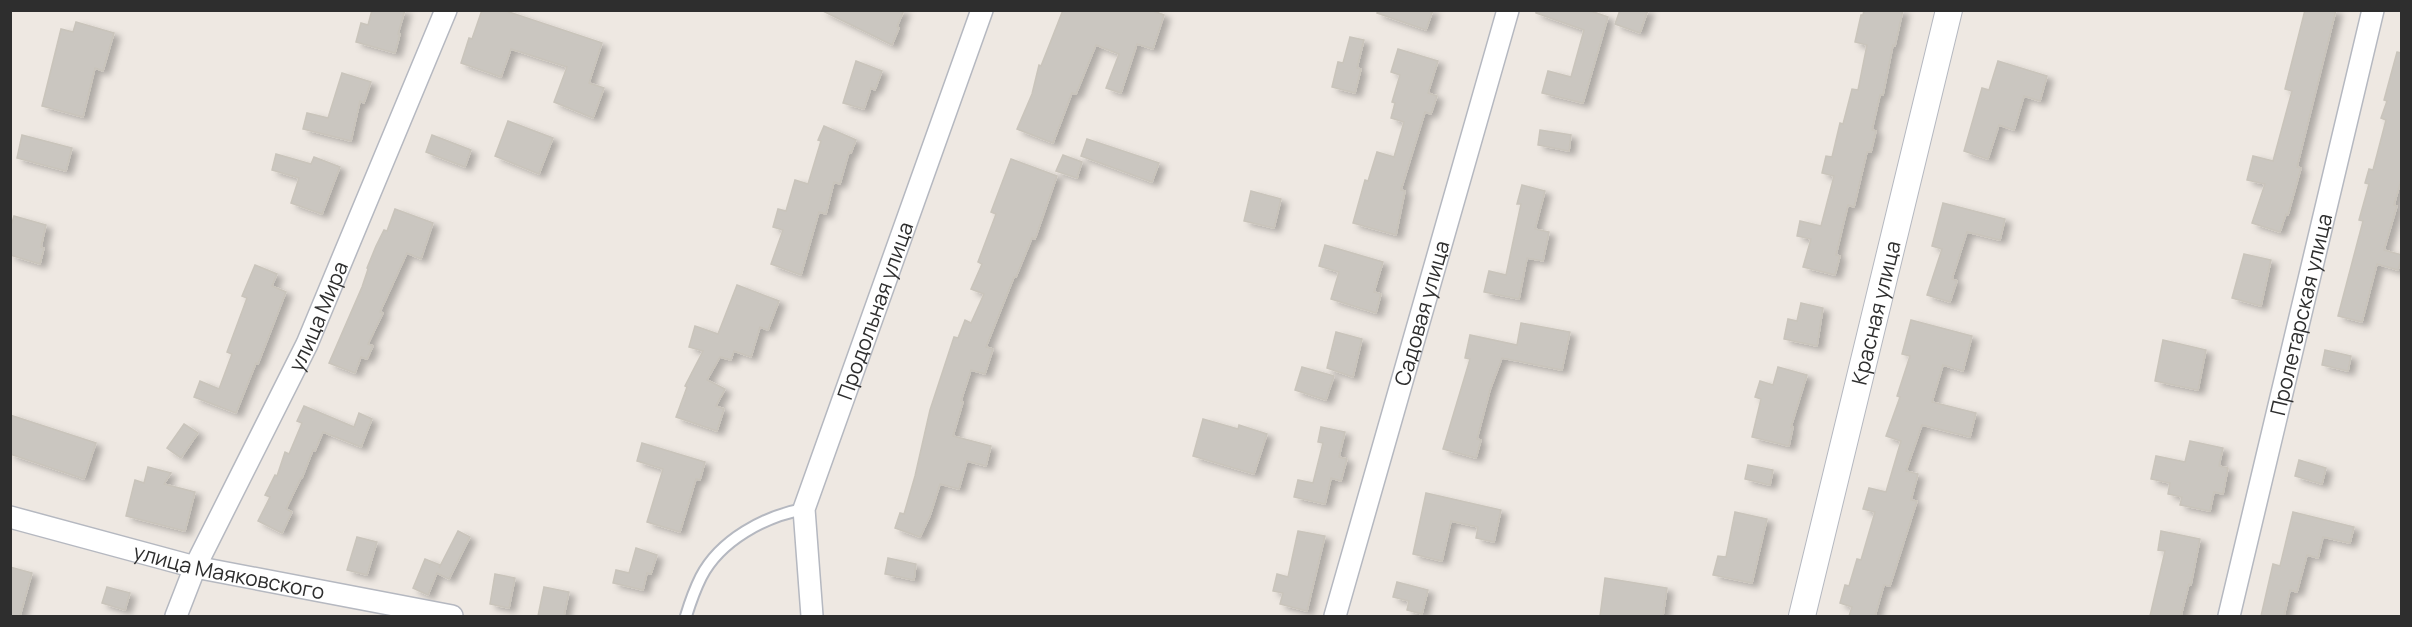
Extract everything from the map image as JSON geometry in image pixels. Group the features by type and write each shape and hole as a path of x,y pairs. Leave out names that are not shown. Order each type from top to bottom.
{"street":[{"name":"улица Мира","path":"176,616 195,567 307,344 446,10"},
{"name":"Продольная улица","path":"812,616 804,509 982,10"},
{"name":"Садовая улица","path":"1335,616 1508,10"},
{"name":"Красная улица","path":"1802,616 1949,10"},
{"name":"Пролетарская улица","path":"2229,616 2373,10"},
{"name":"улица Маяковского","path":"10,517 195,567 452,616"}],"lane":[{"path":"686,616 702,575 738,536 789,512 804,509"}],"building":[{"path":"372,10 405,10 395,53 356,42 361,23 368,25"},
{"path":"482,10 503,10 602,43 589,83 604,88 593,118 554,102 567,67 511,49 501,77 461,63"},
{"path":"821,10 904,10 892,45"},
{"path":"1063,10 1151,10 1164,15 1153,49 1137,44 1121,93 1106,88 1119,54 1096,45 1076,94 1072,93 1053,143 1017,129 1032,94 1039,65 1041,66"},
{"path":"1378,10 1433,10 1426,30 1377,13"},
{"path":"1536,10 1588,10 1608,17 1583,103 1542,93 1548,71 1571,77 1584,30 1536,13"},
{"path":"1620,10 1648,10 1640,33 1615,24"},
{"path":"1864,10 1903,10 1883,95 1880,95 1872,130 1876,131 1871,152 1867,152 1854,207 1848,205 1836,255 1840,256 1835,275 1803,267 1811,239 1797,236 1800,221 1821,226 1834,176 1822,173 1826,156 1832,157 1840,123 1843,124 1852,89 1858,90 1867,45 1855,42"},
{"path":"2305,10 2336,10 2297,167 2301,168 2288,215 2286,214 2280,232 2252,223 2265,184 2247,180 2253,156 2273,161 2292,91 2285,89"},
{"path":"76,22 114,33 103,71 95,68 83,117 42,106 61,29 73,32"},
{"path":"1350,37 1364,40 1357,68 1361,69 1355,93 1332,87 1338,62 1343,63"},
{"path":"1398,49 1438,61 1428,93 1437,96 1431,114 1425,112 1401,190 1405,191 1396,235 1353,223 1365,180 1368,181 1377,152 1394,157 1404,122 1391,118 1395,103 1392,102 1400,75 1391,72"},
{"path":"2397,52 2402,53 2402,177 2394,205 2397,206 2384,250 2402,255 2402,257 2398,270 2377,264 2362,322 2338,316 2363,221 2359,220 2369,184 2365,183 2369,169 2373,170 2386,120 2381,118 2387,101 2384,100"},
{"path":"856,61 882,71 875,90 871,88 864,109 843,103"},
{"path":"1998,61 2047,76 2040,101 2024,96 2014,130 1999,125 1988,159 1964,151 1982,88 1989,90"},
{"path":"342,73 371,82 364,103 360,101 351,141 303,129 307,113 328,118"},
{"path":"508,121 553,138 539,174 495,156"},
{"path":"824,126 856,140 851,153 849,152 840,184 834,182 826,214 819,212 801,275 771,264 783,230 773,227 778,209 786,211 795,180 808,184 821,141 818,140"},
{"path":"1540,130 1571,135 1569,151 1538,145"},
{"path":"22,135 72,148 66,171 17,158"},
{"path":"432,135 471,150 465,167 426,152"},
{"path":"1087,139 1159,163 1152,182 1081,156"},
{"path":"276,154 311,164 314,157 340,167 322,214 291,203 299,178 272,170"},
{"path":"1063,155 1082,162 1077,178 1056,171"},
{"path":"1011,159 1057,176 1035,239 1032,238 1016,277 1014,277 986,347 993,349 985,374 971,370 961,401 963,402 953,436 991,446 986,466 967,461 959,489 940,484 930,516 920,537 895,528 900,513 904,514 930,410 954,337 958,338 965,320 971,323 984,294 971,289 982,264 978,262 996,214 991,212"},
{"path":"1522,185 1545,191 1535,229 1549,232 1543,261 1527,258 1519,299 1484,292 1489,271 1506,275 1521,204 1517,204"},
{"path":"1251,191 1281,199 1274,228 1244,221"},
{"path":"1943,203 2005,219 2000,240 1967,232 1952,279 1957,281 1950,302 1927,295 1942,249 1932,246"},
{"path":"395,209 433,223 421,259 407,253 368,344 373,346 367,359 361,357 355,373 329,363 362,287 376,246 384,230 387,231"},
{"path":"14,216 46,225 40,264 10,255 10,222 12,223"},
{"path":"1325,245 1383,262 1374,292 1381,294 1376,313 1331,299 1339,272 1319,266"},
{"path":"2244,254 2271,260 2261,306 2232,298"},
{"path":"255,265 277,274 272,286 286,292 236,413 194,397 200,381 219,389 232,354 227,352 247,298 242,296"},
{"path":"737,285 779,301 768,330 760,327 751,357 734,351 731,360 720,357 707,380 725,389 716,406 724,409 717,431 676,417 687,387 685,386 703,351 689,347 695,326 718,334"},
{"path":"1801,303 1823,308 1817,346 1784,339 1788,319 1797,321"},
{"path":"1911,320 1972,336 1963,371 1943,365 1932,402 1976,413 1970,437 1922,425 1906,471 1918,474 1911,500 1917,501 1890,586 1884,585 1875,616 1849,616 1852,607 1840,603 1845,585 1849,586 1857,559 1861,560 1875,512 1863,509 1869,488 1886,492 1901,441 1886,436 1900,397 1897,396 1910,356 1902,354"},
{"path":"1521,323 1570,332 1562,370 1502,358 1490,390 1477,439 1481,440 1476,458 1443,449 1470,359 1465,358 1470,335 1517,345"},
{"path":"1336,332 1362,339 1353,377 1327,368"},
{"path":"2163,340 2206,350 2198,390 2155,381"},
{"path":"2325,350 2351,356 2348,371 2322,365"},
{"path":"1302,367 1334,376 1326,400 1295,390"},
{"path":"1778,367 1807,375 1791,427 1793,427 1789,446 1752,437 1761,399 1755,397 1760,381 1773,385"},
{"path":"304,406 354,427 359,413 372,419 361,447 323,432 286,509 292,512 282,533 258,521 270,497 265,495 275,475 277,476 285,452 289,454 302,423 297,421"},
{"path":"10,415 96,443 84,479 10,454"},
{"path":"1203,419 1238,429 1239,425 1267,434 1254,474 1193,456"},
{"path":"184,424 198,433 181,458 167,448"},
{"path":"1321,427 1345,432 1339,457 1347,459 1341,481 1331,478 1325,504 1294,497 1298,480 1313,483 1323,443 1318,442"},
{"path":"2190,441 2223,448 2219,466 2228,468 2223,494 2214,492 2210,511 2180,505 2182,497 2168,494 2170,483 2151,479 2156,456 2185,462"},
{"path":"642,443 705,462 700,480 696,479 680,532 647,522 663,469 637,461"},
{"path":"2299,460 2326,468 2322,484 2295,476"},
{"path":"1748,465 1773,470 1770,485 1745,479"},
{"path":"148,467 171,473 164,484 195,492 185,531 126,516 135,480 144,483"},
{"path":"1426,493 1501,510 1494,542 1476,538 1478,527 1451,521 1442,561 1413,554"},
{"path":"1735,512 1767,519 1752,583 1713,575 1718,556 1726,557"},
{"path":"2293,512 2354,527 2350,543 2323,537 2318,558 2307,555 2297,592 2290,590 2284,616 2261,616 2273,564 2280,566"},
{"path":"458,531 470,537 449,579 437,573 428,595 413,588 425,559 440,565 439,568"},
{"path":"1298,531 1325,536 1307,611 1280,604 1283,593 1273,591 1277,574 1288,577"},
{"path":"2161,531 2200,539 2191,585 2189,584 2181,616 2150,616 2165,551 2158,550"},
{"path":"357,537 377,542 367,575 347,570"},
{"path":"636,548 657,555 651,574 647,573 643,590 613,583 616,570 629,573"},
{"path":"888,558 916,564 914,580 885,574"},
{"path":"10,567 32,573 20,616 10,616"},
{"path":"495,574 515,578 509,608 490,604"},
{"path":"1605,578 1667,588 1663,616 1600,616"},
{"path":"1397,582 1428,590 1422,614 1407,610 1409,601 1393,597"},
{"path":"107,587 130,593 125,610 102,603"},
{"path":"544,587 569,592 564,616 538,616"}]}
